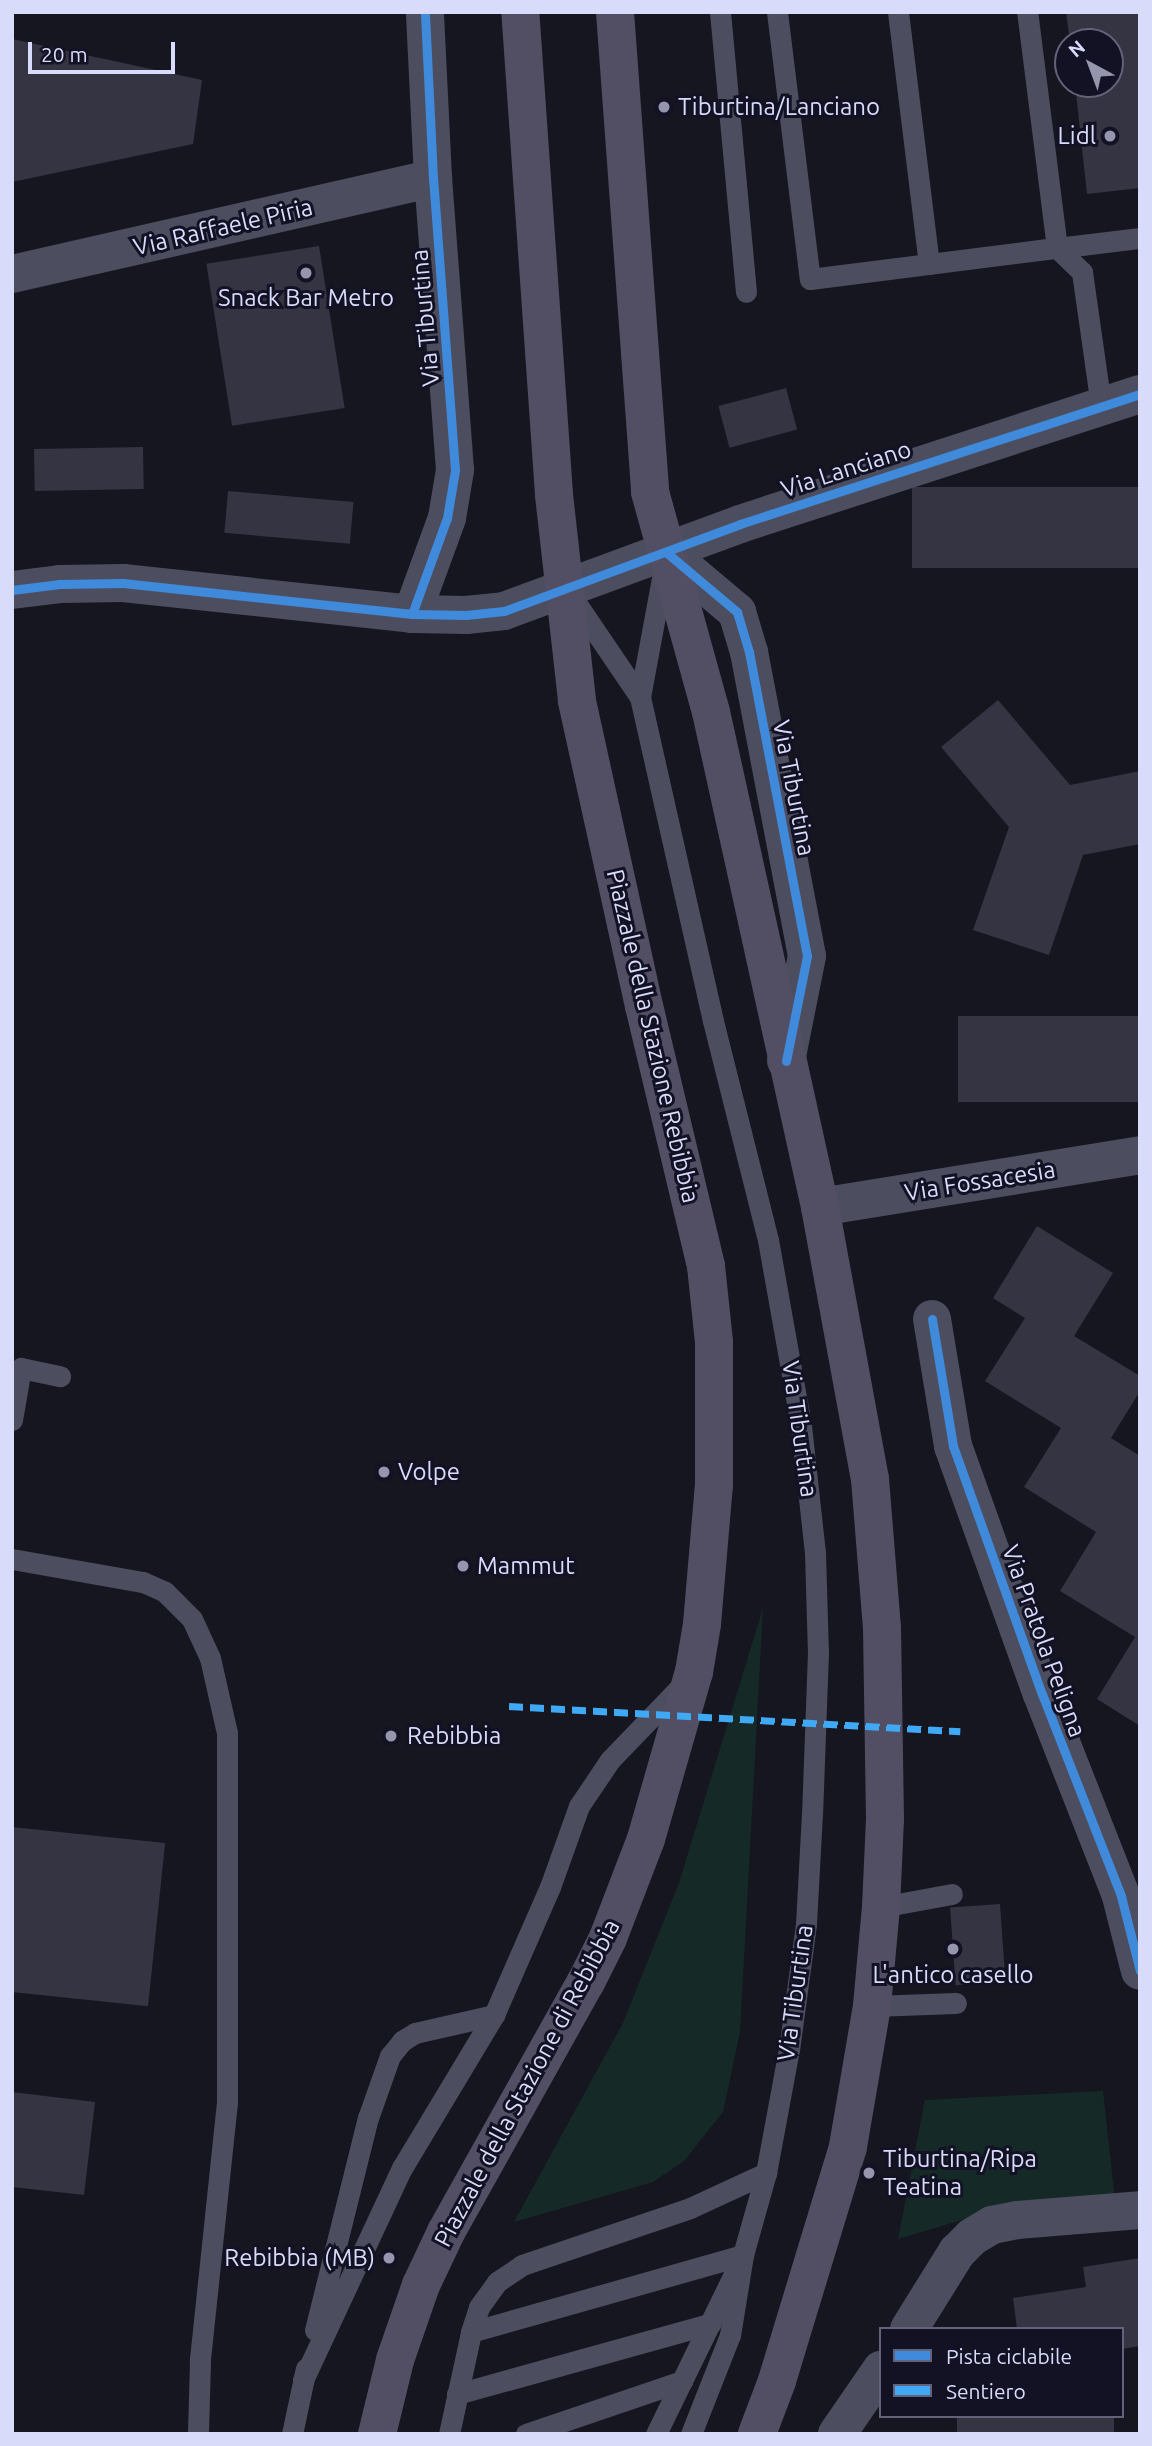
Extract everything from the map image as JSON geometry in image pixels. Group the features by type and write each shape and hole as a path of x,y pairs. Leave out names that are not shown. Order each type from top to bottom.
{"main road":[{"name":"Via Tiburtina","path":"520,12 554,494 567,590"},
{"name":"Via Tiburtina","path":"615,12 649,481 711,712 820,1207 859,1409 875,1531 885,1720 881,1907 872,2006 848,2147 781,2368 757,2434"},
{"name":"Piazzale della Stazione Rebibbia","path":"567,590 577,699 590,763 706,1266 714,1342 714,1485"},
{"name":"Piazzale della Stazione di Rebibbia","path":"377,2434 395,2360 421,2284 446,2232 536,2075 608,1938 646,1839 695,1672 702,1624 714,1485"}],"street":[{"name":"Via Tiburtina","path":"412,614 447,518 455,470 433,178 425,12"},
{"name":"Via Raffaele Piria","path":"12,274 433,178"},
{"name":"Via Lanciano","path":"12,590 60,584 123,583 412,614 466,615 504,611 740,524 1140,394"},
{"name":"Via Tiburtina","path":"667,553 737,612 750,652 807,956 786,1061"},
{"name":"Via Fossacesia","path":"820,1207 1140,1155"},
{"name":"Via Pratola Peligna","path":"932,1319 953,1446 1042,1694 1121,1896 1140,1971"},
{"path":"910,2327 957,2252 972,2237 992,2225 1017,2220 1140,2210"},
{"path":"837,2434 879,2373"}],"lane":[{"path":"720,12 746,292"},
{"path":"777,12 810,279 1140,237"},
{"path":"898,12 929,264"},
{"path":"1027,12 1057,248 1083,272 1101,405"},
{"name":"Via Tiburtina","path":"640,697 667,553"},
{"name":"Via Tiburtina","path":"567,590 640,697 713,1020 768,1240 801,1426 813,1527 818,1652 806,1924 789,2049 766,2173 743,2255 730,2335 691,2434"},
{"path":"12,1420 21,1368 60,1376"},
{"path":"12,1559 143,1582 165,1592 192,1619 210,1658 227,1733 227,2102 200,2361 198,2434"},
{"path":"303,2380 402,2168 494,2015 550,1887 579,1806 591,1785 695,1672"},
{"path":"881,1907 952,1894"},
{"path":"872,2006 956,2003"},
{"path":"292,2434 368,2118 390,2056 402,2041 415,2033 494,2015"},
{"path":"449,2434 479,2307 498,2282 522,2265 690,2208 766,2173"},
{"name":"Via Tiburtina","path":"656,2434 743,2255"},
{"path":"471,2332 581,2298 743,2255"},
{"path":"457,2394 709,2324"},
{"path":"526,2434 682,2381"}],"green space":[{"path":"763,1608 740,2032 723,2112 684,2161 653,2182 514,2222 623,2023 679,1883"},
{"path":"1103,2091 1115,2200 992,2211 898,2239 925,2100"}],"building":[{"name":"Lidl","path":"1066,12 1140,12 1140,188 1087,194 1077,98 1124,98 1124,28 1068,28"},
{"path":"12,39 202,80 193,144 12,182"},
{"path":"319,246 345,408 232,426 206,264"},
{"path":"786,388 797,430 730,448 718,406"},
{"path":"143,447 144,489 35,491 34,449"},
{"path":"912,487 1140,487 1140,568 912,568"},
{"path":"228,491 354,502 350,544 224,533"},
{"path":"998,700 1070,785 1140,771 1140,844 1083,855 1049,955 973,930 1009,827 941,747"},
{"path":"958,1016 1140,1016 1140,1102 958,1102"},
{"path":"1037,1226 1113,1273 1074,1336 1140,1376 1140,1391 1111,1438 1140,1456 1140,1726 1097,1699 1135,1637 1060,1591 1096,1532 1024,1487 1061,1428 985,1381 1025,1318 993,1298"},
{"path":"12,1827 165,1843 148,2006 12,1992"},
{"path":"1000,1904 1005,1982 956,1985 950,1907"},
{"path":"12,2092 95,2102 84,2195 12,2187"},
{"path":"1140,2258 1140,2346 1124,2349 1124,2327 1017,2327 1013,2298 1086,2287 1083,2267"},
{"path":"957,2418 1114,2418 1114,2434 957,2434"}],"marked path":[{"path":"509,1706 960,1731"}],"cycle path":[{"path":"412,614 447,518 455,470 433,178 425,12"},
{"path":"12,590 60,584 123,583 412,614 466,615 504,611 740,524 1140,394"},
{"path":"667,553 737,612 749,652 807,956 786,1061"},
{"path":"932,1319 953,1446 1042,1694 1121,1896 1140,1971"}],"place":[{"name":"Tiburtina/Lanciano","path":"664,107"},
{"name":"Lidl","path":"1110,136"},
{"name":"Snack Bar Metro","path":"306,273"},
{"name":"Volpe","path":"384,1472"},
{"name":"Mammut","path":"463,1566"},
{"name":"Rebibbia","path":"391,1736"},
{"name":"L'antico casello","path":"953,1949"},
{"name":"Tiburtina/Ripa Teatina","path":"869,2173"},
{"name":"Rebibbia (MB)","path":"389,2258"}]}
